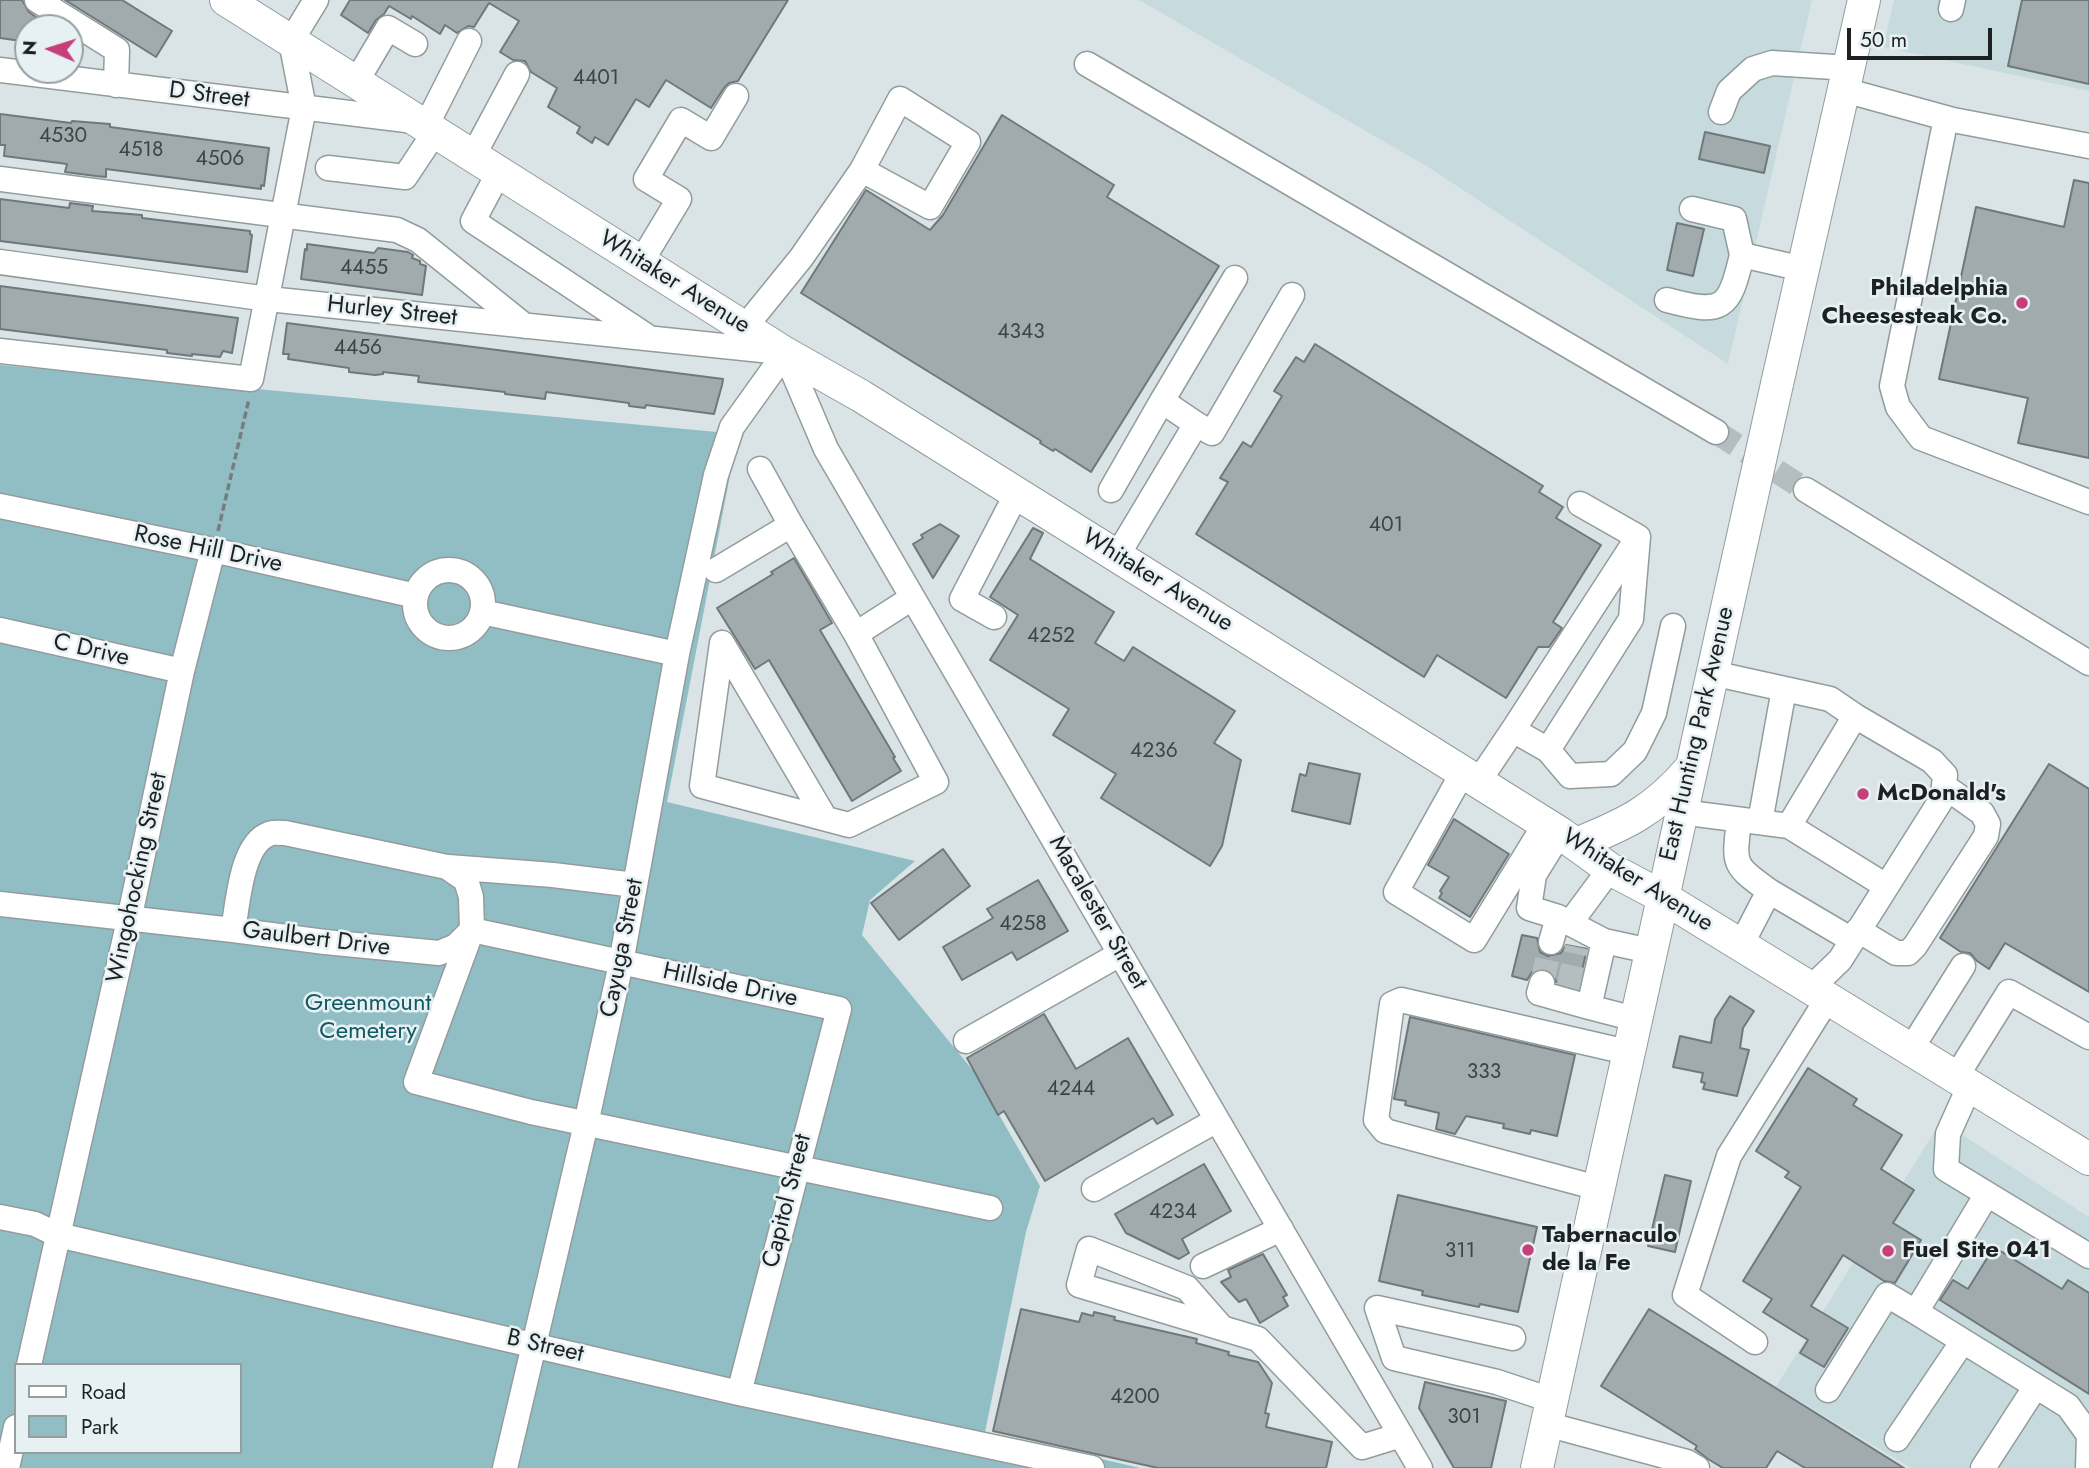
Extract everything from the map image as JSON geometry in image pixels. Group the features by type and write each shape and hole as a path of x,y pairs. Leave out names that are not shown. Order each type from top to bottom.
{"main road":[{"name":"Whitaker Avenue","path":"226,0 785,353 862,396 1471,777 1560,833 1610,869 1661,896 1963,1081 2087,1152"},
{"name":"East Hunting Park Avenue","path":"1536,1468 1661,896 1864,0"},
{"path":"1560,833 1625,824 1671,791 1690,768"}],"street":[{"path":"37,0 117,50 116,85"},
{"path":"0,351 251,386 304,108 291,41 316,0"},
{"path":"356,82 388,28 415,44"},
{"path":"328,168 405,177 426,127 469,41"},
{"path":"1721,112 1729,91 1753,69 1772,62 1846,79 1946,118 2089,146"},
{"path":"1087,64 1716,432"},
{"name":"D Street","path":"0,70 304,108 426,127"},
{"path":"517,74 486,164 473,221 651,339"},
{"path":"641,262 679,199 646,179 681,120 711,138 736,96"},
{"path":"745,327 801,258 862,170 900,99 968,142 930,207 862,170"},
{"path":"1946,118 1892,386 1898,407 1921,438 2089,502"},
{"path":"0,179 397,230 418,240 526,326"},
{"path":"1667,300 1693,307 1713,308 1727,300 1734,289 1742,255 1734,219 1692,209"},
{"path":"1742,255 1803,269"},
{"name":"Hurley Street","path":"0,262 268,299 785,353"},
{"path":"1111,490 1235,278"},
{"path":"1161,401 1212,433 1292,295"},
{"name":"Cayuga Street","path":"505,1468 621,963 677,654 716,475 732,427 785,353"},
{"name":"Macalester Street","path":"785,353 826,449 1420,1468"},
{"path":"1117,556 1196,424"},
{"path":"760,469 856,634 936,782 849,825 702,786 722,643 825,818"},
{"path":"1806,491 2089,663"},
{"path":"994,617 961,599 1017,493"},
{"path":"1580,504 1638,537"},
{"name":"Rose Hill Drive","path":"0,506 416,596"},
{"path":"716,570 790,524"},
{"path":"1560,833 1474,940 1396,892 1471,777 1513,730 1638,537"},
{"path":"1548,750 1631,620 1638,537"},
{"name":"Wingohocking Street","path":"29,1363 130,920 182,671 213,550"},
{"path":"457,571 467,575 480,591 482,612 470,631 447,638 426,629 415,608 416,596 420,586 436,573 457,571"},
{"path":"856,634 912,598"},
{"path":"482,612 677,654"},
{"path":"1513,730 1548,750 1570,776 1611,774 1635,751 1654,713 1673,626"},
{"name":"C Drive","path":"0,630 182,671"},
{"path":"1712,673 1830,699 1932,761 1945,775 1943,797 1820,993 1729,1156 1685,1295 1755,1342"},
{"path":"1784,689 1749,821 1735,853 1742,871 1769,891 1855,935 1896,953 1908,953 1986,836 1988,824 1982,813 1944,786"},
{"path":"1789,826 1855,716"},
{"path":"1681,811 1789,826 1886,886"},
{"path":"233,930 247,855 256,843 269,834 285,833 447,867 635,885"},
{"path":"1560,833 1534,874 1529,908 1578,932 1650,951"},
{"path":"447,867 466,880 471,897 472,930 416,1082 531,1112 990,1208"},
{"path":"1574,999 1578,932 1610,869"},
{"path":"471,897 483,878 499,872"},
{"path":"1741,945 1769,891"},
{"name":"Gaulbert Drive","path":"0,904 439,953 456,946 472,930"},
{"path":"472,930 621,963"},
{"path":"1551,942 1578,932"},
{"path":"966,1041 1120,954"},
{"name":"Hillside Drive","path":"621,963 839,1009"},
{"path":"1911,1049 1963,966"},
{"path":"1542,983 1539,993 1574,999 1635,1019"},
{"path":"2089,1037 2009,992 1963,1081 1948,1134 1946,1169 2089,1256"},
{"path":"1598,1188 1385,1131 1376,1120 1392,1003 1401,1000 1628,1052"},
{"name":"Capitol Street","path":"739,1394 839,1009"},
{"path":"1094,1189 1217,1120"},
{"path":"1916,1312 1987,1194"},
{"name":"B Street","path":"0,1217 35,1224 58,1235 534,1345 999,1458 1092,1468"},
{"path":"1203,1266 1281,1229"},
{"path":"1222,1328 1187,1289 1089,1249 1079,1284 1222,1328 1258,1339 1362,1447 1401,1435"},
{"path":"1828,1390 1887,1295 2068,1406 2089,1436 2088,1468"},
{"path":"1513,1338 1377,1308 1394,1358 1497,1382 1549,1412 1697,1468"},
{"path":"1897,1438 1963,1341"},
{"path":"1983,1468 2036,1386"},
{"path":"6,1468 14,1434"}],"path":[{"path":"213,550 251,386"}],"shaded area":[{"path":"1139,0 1812,0 1728,364 1428,167"},
{"path":"1894,0 2089,0 2089,91 1883,47"},
{"path":"1941,1121 2089,1217 2089,1468 1911,1468 1776,1387"}],"green space":[{"name":"Greenmount Cemetery","path":"0,365 738,434 667,802 915,861 870,900 862,935 975,1073 1040,1186 1026,1232 985,1432 1140,1468 0,1468"}],"building":[{"path":"0,0 22,0 32,14 14,14 14,40 0,38"},
{"path":"65,0 122,0 172,31 156,57"},
{"path":"350,0 788,0 738,81 729,83 724,88 711,108 666,80 649,107 636,99 608,145 595,137 592,143 577,133 580,127 548,107 557,88 531,72 525,61 513,60 500,52 519,21 489,3 474,27 468,26 457,33 445,25 440,34 412,16 411,19 389,6 368,33 341,15"},
{"path":"2022,0 2089,0 2089,84 2008,66"},
{"path":"0,114 71,123 110,124 110,127 269,148 264,186 261,185 261,189 106,169 106,177 96,176 65,172 67,164 4,156 5,145 0,145"},
{"path":"1002,115 1114,185 1107,197 1219,266 1091,472 1055,449 1053,451 1040,443 1041,441 801,293 866,190 930,230 943,215"},
{"path":"1705,132 1770,146 1764,173 1699,159"},
{"name":"Philadelphia Cheesesteak Co.","path":"2074,180 2089,183 2089,458 2018,443 2028,398 1939,379 1976,207 2064,227"},
{"path":"0,199 69,208 70,203 93,206 92,211 142,215 142,218 250,231 252,235 247,272 0,241"},
{"path":"1677,223 1704,229 1693,276 1667,270"},
{"path":"307,244 374,253 378,248 408,252 413,255 412,258 426,266 422,295 301,279"},
{"path":"0,286 238,318 232,353 223,351 220,357 192,356 167,353 167,350 0,329"},
{"path":"287,323 723,379 714,414 646,405 645,408 629,406 629,403 546,392 545,399 505,394 418,382 419,376 349,372 349,368 288,359 289,354 283,354"},
{"path":"1315,344 1543,486 1539,492 1563,507 1556,518 1601,545 1553,622 1562,628 1549,647 1538,647 1506,698 1437,655 1424,677 1196,534 1228,482 1220,478 1243,442 1251,447 1282,396 1274,391 1296,357 1304,362"},
{"path":"940,524 959,536 933,578 913,544 923,538 921,535"},
{"path":"1033,528 1043,533 1030,559 1114,612 1095,643 1124,661 1133,647 1235,711 1214,743 1241,760 1222,846 1210,866 1101,798 1116,774 1053,735 1069,709 990,660 1018,615 990,597"},
{"path":"794,558 832,623 820,630 901,771 852,801 769,660 755,669 717,608"},
{"path":"1309,763 1360,774 1350,824 1292,811 1300,774 1306,776"},
{"path":"2049,764 2089,789 2089,992 2005,943 1989,969 1970,953 1961,952 1940,938"},
{"path":"1454,819 1509,854 1470,917 1439,898 1442,893 1440,891 1449,877 1428,865"},
{"path":"943,849 970,886 899,940 871,903"},
{"path":"1038,880 1068,931 1017,960 1012,952 962,980 943,947 993,918 987,909"},
{"path":"1522,935 1537,938 1540,952 1548,956 1561,953 1566,945 1587,949 1578,988 1556,982 1553,973 1546,969 1532,972 1527,980 1512,976"},
{"path":"1730,996 1754,1011 1743,1028 1740,1048 1749,1050 1737,1096 1703,1089 1703,1073 1673,1067 1680,1036 1711,1043 1715,1019"},
{"path":"1044,1014 1076,1069 1128,1038 1173,1115 1157,1124 1153,1118 1045,1181 1004,1111 998,1115 967,1058"},
{"path":"1410,1017 1575,1055 1557,1136 1531,1130 1530,1134 1503,1128 1504,1124 1466,1116 1455,1134 1436,1129 1439,1113 1405,1105 1406,1101 1394,1099"},
{"path":"1808,1068 1857,1099 1853,1105 1902,1135 1881,1169 1914,1190 1893,1223 1921,1240 1895,1283 1884,1281 1843,1255 1811,1306 1848,1328 1824,1367 1800,1353 1808,1340 1763,1312 1772,1299 1743,1281 1801,1187 1785,1177 1789,1172 1756,1151"},
{"path":"1204,1164 1231,1211 1182,1239 1189,1253 1179,1259 1126,1233 1115,1214"},
{"path":"1665,1175 1691,1181 1675,1252 1648,1246"},
{"path":"1398,1195 1537,1227 1518,1312 1422,1295 1423,1291 1379,1281"},
{"path":"1994,1247 2062,1289 2068,1280 2089,1293 2089,1394 1940,1300 1953,1280 1968,1289"},
{"path":"1263,1254 1287,1295 1283,1297 1288,1306 1260,1323 1246,1299 1239,1302 1221,1282 1231,1277 1228,1270"},
{"path":"1021,1309 1079,1322 1082,1313 1093,1316 1094,1312 1115,1317 1114,1320 1197,1339 1196,1343 1258,1362 1272,1383 1265,1413 1269,1414 1266,1427 1332,1442 1326,1468 1158,1468 993,1431"},
{"path":"1649,1309 1904,1468 1805,1468 1777,1451 1766,1468 1723,1468 1708,1459 1695,1449 1697,1446 1601,1386"},
{"path":"1425,1382 1506,1401 1491,1468 1454,1468 1419,1408"}],"tunnel":[{"path":"1716,432 1806,490"},
{"path":"1542,983 1551,942"},
{"path":"1568,989 1577,947"}],"place":[{"name":"Philadelphia Cheesesteak Co.","path":"2022,303"},
{"name":"McDonald's","path":"1863,794"},
{"name":"Tabernaculo de la Fe","path":"1528,1250"},
{"name":"Fuel Site 041","path":"1888,1251"}]}
